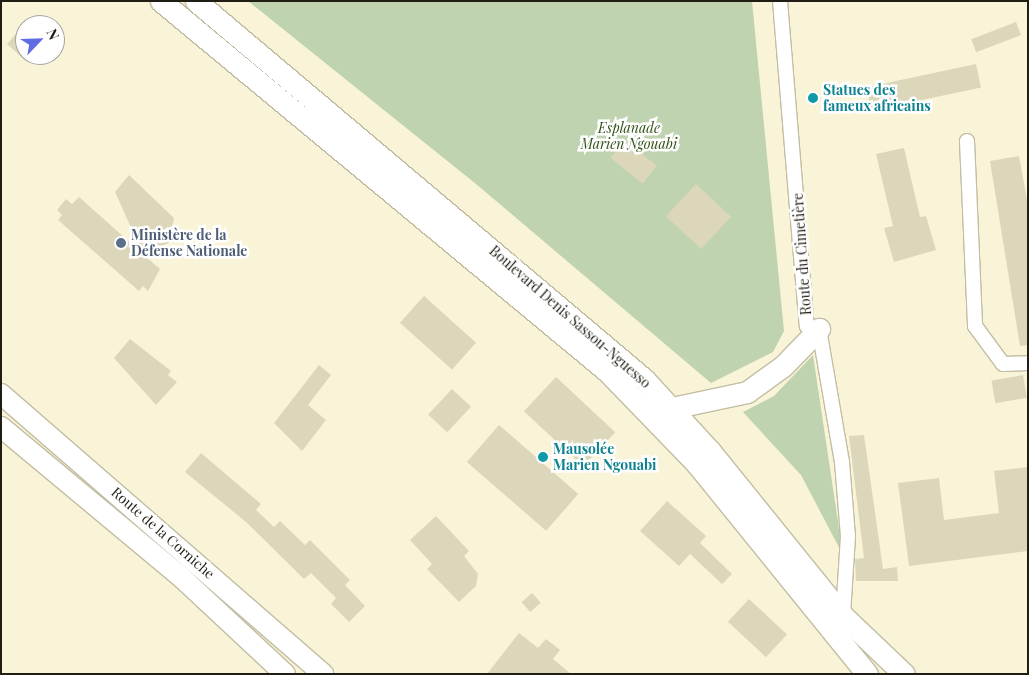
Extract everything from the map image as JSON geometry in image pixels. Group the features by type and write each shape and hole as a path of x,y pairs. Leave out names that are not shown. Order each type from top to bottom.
{"main road":[{"name":"Boulevard Denis Sassou-Nguesso","path":"161,1 425,216 614,377 697,464 867,674"},
{"name":"Boulevard Denis Sassou-Nguesso","path":"196,1 576,321 672,408 843,616 904,674"},
{"path":"672,408 747,392 783,366 820,329"},
{"name":"Route de la Corniche","path":"1,394 323,674"},
{"name":"Route de la Corniche","path":"1,427 181,576 285,674"}],"street":[{"name":"Route du Cimetière","path":"780,1 807,326 820,329 842,462 848,536 843,616"},
{"path":"967,140 975,326 1003,364 1028,363"}],"green space":[{"name":"Esplanade Marien Ngouabi","path":"248,1 752,1 784,331 773,352 711,383 476,184"},
{"path":"813,355 843,555 801,475 743,412 774,396"}],"building":[{"path":"1016,22 1021,35 976,52 971,39"},
{"path":"15,35 15,51 7,44"},
{"path":"976,64 981,87 871,111 866,87"},
{"path":"625,140 657,166 642,184 611,158"},
{"path":"904,148 920,217 926,216 936,250 894,262 884,228 893,226 876,154"},
{"path":"1019,156 1028,205 1028,345 1020,346 990,161"},
{"path":"129,175 174,218 172,228 179,237 145,256 160,269 148,291 143,286 139,291 58,220 62,215 57,210 66,199 72,204 79,197 143,254 115,192"},
{"path":"696,184 731,217 701,249 666,216"},
{"path":"424,296 476,343 452,370 400,323"},
{"path":"130,339 171,371 168,375 177,382 156,405 114,358"},
{"path":"319,365 331,375 308,405 326,420 302,451 274,423"},
{"path":"1023,375 1027,398 995,403 991,381"},
{"path":"556,377 615,432 583,467 524,411"},
{"path":"452,389 471,407 447,432 428,415"},
{"path":"499,425 578,494 546,531 467,462"},
{"path":"864,435 883,569 897,567 898,581 856,581 855,559 864,558 849,436"},
{"path":"201,453 261,504 256,510 274,527 280,521 305,545 310,540 350,580 345,585 365,606 349,622 331,604 336,598 311,573 304,579 246,522 185,472"},
{"path":"1028,467 1028,551 909,566 898,483 939,478 944,520 999,513 994,471"},
{"path":"667,501 706,536 700,543 732,574 722,584 690,554 679,566 640,531"},
{"path":"436,516 469,551 464,556 478,574 476,586 459,602 427,569 432,564 410,540"},
{"path":"532,593 541,603 530,612 522,602"},
{"path":"749,599 787,634 766,657 728,622"},
{"path":"519,633 538,648 546,639 560,650 553,659 571,674 487,674"}],"place":[{"name":"Statues des fameux africains","path":"813,98"},
{"name":"Ministère de la Défense Nationale","path":"121,243"},
{"name":"Mausolée Marien Ngouabi","path":"543,457"}]}
